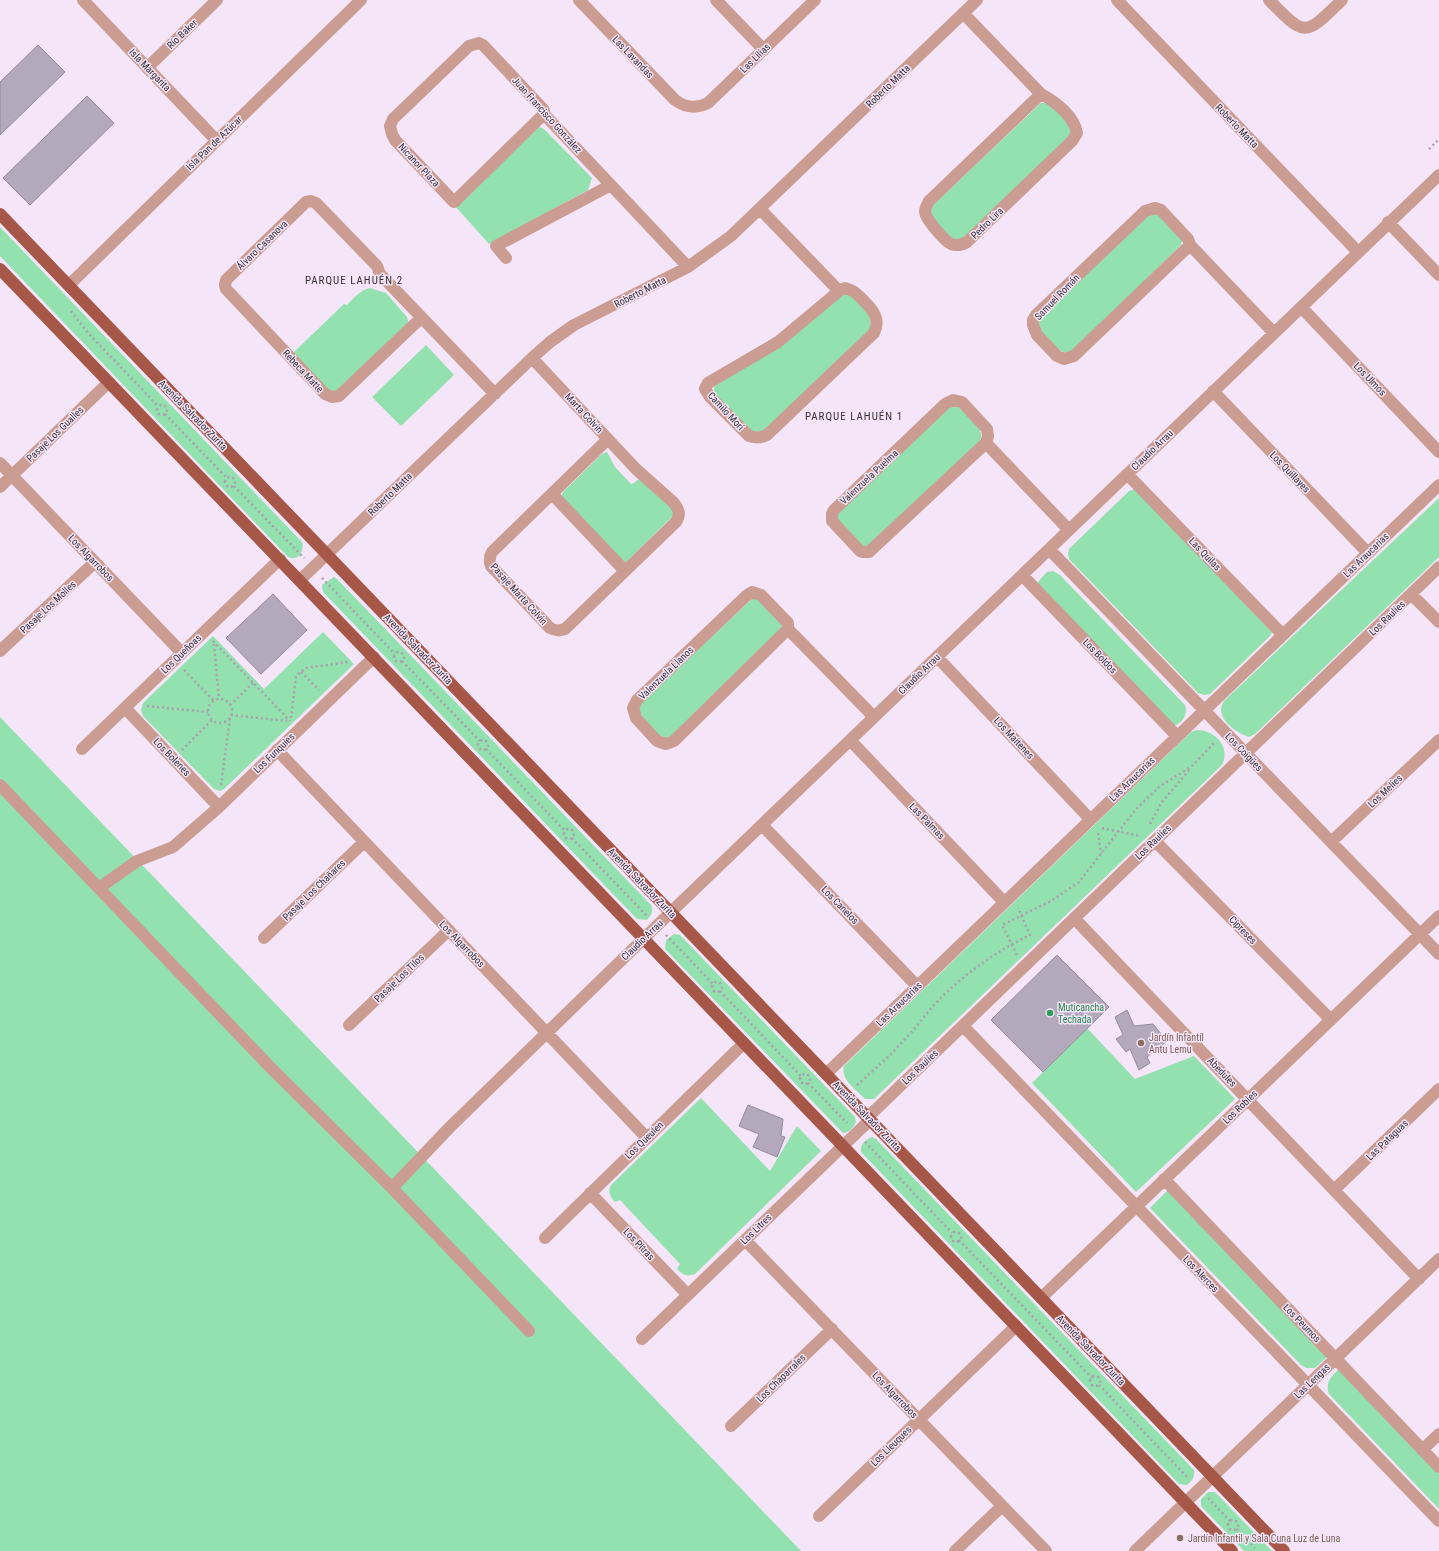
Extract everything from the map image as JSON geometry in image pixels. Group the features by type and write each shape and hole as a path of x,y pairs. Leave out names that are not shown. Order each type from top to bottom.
{"main road":[{"name":"Avenida Salvador Zurita","path":"0,214 1284,1551"},
{"path":"0,268 1232,1551"}],"street":[{"name":"Isla Margarita","path":"83,0 216,140"},
{"name":"Río Baker","path":"147,68 217,0"},
{"name":"Isla Pan de Azúcar","path":"69,286 216,140 361,0"},
{"name":"Las Lavandas","path":"579,0 675,100 691,108"},
{"path":"716,0 764,50"},
{"name":"Las Lilias","path":"691,108 698,108 708,104 816,0"},
{"name":"Roberto Matta","path":"300,580 550,342 574,325 688,267 717,247 760,209 977,0"},
{"name":"Roberto Matta","path":"1117,0 1358,252"},
{"path":"1269,0 1290,22 1303,28 1310,28 1318,24 1342,0"},
{"name":"Pedro Lira","path":"963,13 1041,94 1052,100 1074,122 1077,133 1075,137 967,242 958,245 947,241 928,221 925,214 925,207 929,201 1041,94"},
{"name":"Nicanor Plaza","path":"483,45 478,43 469,46 393,119 390,126 395,140 454,202 544,114"},
{"name":"Juan Francisco González","path":"483,45 544,110 544,114 688,267"},
{"name":"Claudio Arrau","path":"392,1188 450,1127 644,938 1388,222 1439,175"},
{"path":"506,258 496,246 611,185"},
{"name":"Álvaro Casanova","path":"226,289 226,280 306,202 311,201 316,203 377,266 380,274 421,318"},
{"name":"Samuel Román","path":"1190,244 1074,356 1064,359 1057,356 1034,330 1033,320 1036,315 1145,211 1155,208 1162,210 1188,239 1190,244 1274,333"},
{"path":"760,209 839,291"},
{"path":"1388,222 1439,275"},
{"name":"Camilo Mori","path":"845,288 853,290 874,311 877,327 874,333 767,435 761,438 749,436 710,397 705,389 706,386 708,383 778,342 839,291 845,288"},
{"name":"Rebeca Matte","path":"226,289 325,394 332,397 339,396 421,318"},
{"name":"Los Ulmos","path":"1301,307 1439,452"},
{"path":"421,318 495,394"},
{"name":"Marta Colvin","path":"532,358 636,469"},
{"name":"Pasaje Los Gualles","path":"0,487 110,382"},
{"name":"Los Quillayes","path":"1213,391 1368,553"},
{"name":"Valenzuela Puelma","path":"953,400 962,402 987,429 988,436 986,443 869,552 860,551 832,521 832,514 834,510 945,404 953,400"},
{"name":"Pasaje Marta Colvin","path":"608,439 492,552 489,561 491,566 550,628 560,631 565,629 676,522 680,513 678,507 636,469"},
{"path":"986,443 1069,530"},
{"name":"Los Algarrobos","path":"0,463 96,562 178,657"},
{"name":"Las Quilas","path":"1127,474 1283,635"},
{"name":"Las Araucarias","path":"826,1074 1439,485"},
{"path":"552,494 625,571"},
{"name":"Los Coigües","path":"1048,549 1439,954"},
{"name":"Los Queñoas","path":"82,749 280,559"},
{"name":"Pasaje Los Molles","path":"0,651 96,562"},
{"name":"Los Raulíes","path":"869,1119 962,1026 1074,918 1151,838 1245,754 1439,567"},
{"name":"Los Boldos","path":"1022,575 1178,736"},
{"name":"Valenzuela Llanos","path":"788,629 670,743 666,744 657,741 636,718 633,708 637,700 748,593 752,592 761,595 788,623 788,629 874,717"},
{"path":"1411,594 1439,622"},
{"name":"Los Funquies","path":"99,888 137,861 173,847 218,807 277,750 294,726 329,701 374,657"},
{"name":"Los Maitenes","path":"937,657 1090,819"},
{"name":"Los Bolenes","path":"127,706 173,759 218,807"},
{"name":"Las Palmas","path":"850,740 1008,899"},
{"name":"Los Melies","path":"1331,842 1439,740"},
{"name":"Los Algarrobos","path":"277,750 647,1138"},
{"path":"0,785 271,1068 392,1188 529,1331"},
{"name":"Los Canelos","path":"762,825 917,986"},
{"name":"Cipreses","path":"1151,838 1331,1020"},
{"name":"Pasaje Los Chañares","path":"264,938 364,842"},
{"name":"Los Robles","path":"1041,1298 1439,916"},
{"name":"Abedules","path":"1074,918 1419,1278"},
{"name":"Pasaje Los Tilos","path":"349,1025 449,930"},
{"name":"Los Alerces","path":"962,1026 1439,1521"},
{"name":"Los Queulen","path":"545,1238 744,1043"},
{"name":"Las Pataguas","path":"1334,1190 1439,1089"},
{"name":"Los Litres","path":"642,1339 857,1133 869,1119"},
{"name":"Los Peumos","path":"1164,1179 1439,1467"},
{"name":"Los Pitras","path":"590,1193 688,1295"},
{"name":"Los Algarrobos","path":"745,1240 1046,1551"},
{"name":"Las Lengas","path":"1135,1551 1439,1259"},
{"name":"Los Lleuques","path":"819,1516 1016,1326"},
{"name":"Los Chaparrales","path":"731,1426 832,1329"},
{"path":"1422,1450 1439,1434"},
{"path":"955,1551 1002,1506"}],"path":[{"path":"1428,150 1439,139"},
{"path":"69,308 88,333 158,406 162,405 165,407 165,414"},
{"path":"158,406 156,410 158,414 165,414 227,478 234,478 234,486 227,486 225,482 227,478"},
{"path":"204,632 294,726"},
{"path":"214,643 219,700"},
{"path":"402,661 404,658 403,654 400,652 396,653 394,655 395,660 398,662 402,661 480,741 487,741 488,744 486,749"},
{"path":"178,657 214,701"},
{"path":"294,726 296,676 306,668 349,661"},
{"path":"301,672 329,701"},
{"path":"230,705 253,683"},
{"path":"218,807 232,708 225,700 214,701 209,706 208,712 212,720 221,723 230,718"},
{"path":"127,706 208,712"},
{"path":"231,715 294,726"},
{"path":"173,759 212,720"},
{"path":"1101,854 1098,826 1118,832 1151,838 1157,811 1162,802 1192,766 1225,732"},
{"path":"480,741 478,746 480,749 486,749 565,831 564,835 566,838 572,838 713,984 712,989 714,991 720,991 801,1076 800,1079 802,1083 808,1083 857,1133 952,1233 952,1241 955,1242 960,1240"},
{"path":"1023,968 1002,925 1051,901 1079,882 1146,798 1159,787 1192,766"},
{"path":"565,831 568,829 573,830 574,835 572,838"},
{"path":"857,1085 902,1043 944,995 980,965 1011,944 1030,935 1022,916 1008,899"},
{"path":"713,984 717,982 721,984 722,988 720,991"},
{"path":"801,1076 806,1074 810,1076 808,1083"},
{"path":"952,1233 959,1233 961,1236 960,1240 1092,1378"},
{"path":"1092,1378 1095,1376 1099,1378 1100,1381 1098,1385"},
{"path":"1092,1378 1090,1381 1092,1385 1098,1385 1230,1521 1237,1521 1237,1528 1256,1548"},
{"path":"1230,1521 1228,1524 1229,1528 1233,1530 1237,1528"}],"green space":[{"path":"1041,103 1049,103 1070,124 1072,128 1070,137 961,240 954,241 930,216 930,208"},
{"path":"539,127 544,129 592,178 588,190 489,244 455,206"},
{"path":"1156,213 1181,238 1182,242 1180,246 1072,352 1063,352 1050,342 1039,330 1038,321 1148,215"},
{"path":"0,227 302,542 302,552 298,557 288,557 0,256"},
{"path":"370,288 386,293 407,317 407,325 336,392 330,391 293,353 344,304 347,305 360,292"},
{"path":"841,294 851,294 869,313 871,328 764,431 753,432 714,393 714,387"},
{"path":"426,345 454,375 401,426 372,397"},
{"path":"958,406 978,426 981,436 980,441 866,547 861,545 838,522 836,513 947,407"},
{"path":"607,452 615,467 631,484 639,479 672,508 674,515 626,562 623,562 561,497 563,492 602,454"},
{"path":"1135,489 1272,632 1270,636 1210,694 1204,695 1198,693 1069,559 1069,549 1129,491"},
{"path":"1439,498 1439,557 1255,734 1249,737 1232,728 1223,718 1221,712 1221,707 1224,701"},
{"path":"1053,571 1060,575 1185,705 1186,712 1184,718 1180,722 1174,726 1037,583 1047,572"},
{"path":"334,577 651,905 652,912 647,920 637,919 323,592 322,585"},
{"path":"753,598 758,599 782,624 782,627 668,739 661,738 638,711 640,704"},
{"path":"323,632 354,664 224,789 220,791 214,789 143,716 141,710 143,703 213,636 264,689"},
{"path":"0,717 801,1551 0,1551"},
{"path":"1197,730 1210,733 1220,741 1224,752 1222,765 874,1099 865,1099 844,1076 844,1066 1191,732"},
{"path":"674,934 680,935 855,1117 856,1122 848,1132 843,1133 665,949 666,940"},
{"path":"1087,1028 1135,1079 1194,1056 1235,1099 1136,1192 1032,1083"},
{"path":"701,1098 770,1171 797,1126 821,1151 695,1274 687,1275 683,1274 677,1269 680,1264 620,1200 615,1202 613,1200 610,1196 610,1190 611,1185"},
{"path":"872,1137 876,1139 1194,1470 1194,1477 1187,1485 1179,1484 861,1152 861,1147 867,1139"},
{"path":"1168,1190 1328,1356 1315,1368 1306,1368 1301,1365 1150,1208"},
{"path":"1339,1369 1439,1472 1439,1509 1329,1394 1328,1383 1331,1377"},
{"path":"1208,1492 1215,1492 1272,1551 1244,1551 1201,1506 1201,1499"}],"building":[{"path":"38,45 65,72 0,135 0,82"},
{"path":"87,96 114,123 30,205 3,178"},
{"path":"273,594 307,630 261,674 226,638"},
{"name":"Muticancha Techada","path":"1057,955 1109,1007 1043,1072 991,1020"},
{"path":"1127,1010 1134,1026 1153,1024 1167,1041 1147,1057 1150,1063 1139,1070 1130,1049 1126,1052 1116,1039 1123,1035 1115,1017"},
{"path":"748,1105 783,1119 781,1136 785,1137 777,1157 753,1147 759,1134 739,1126"}],"place":[{"name":"Muticancha Techada","path":"1050,1013"},
{"name":"Jardín Infantil Antu Lemu","path":"1141,1043"},
{"name":"Jardín Infantil y Sala Cuna Luz de Luna","path":"1180,1538"}],"district":[{"name":"PARQUE LAHUÉN 2","path":"354,280"},
{"name":"PARQUE LAHUÉN 1","path":"854,416"}]}
